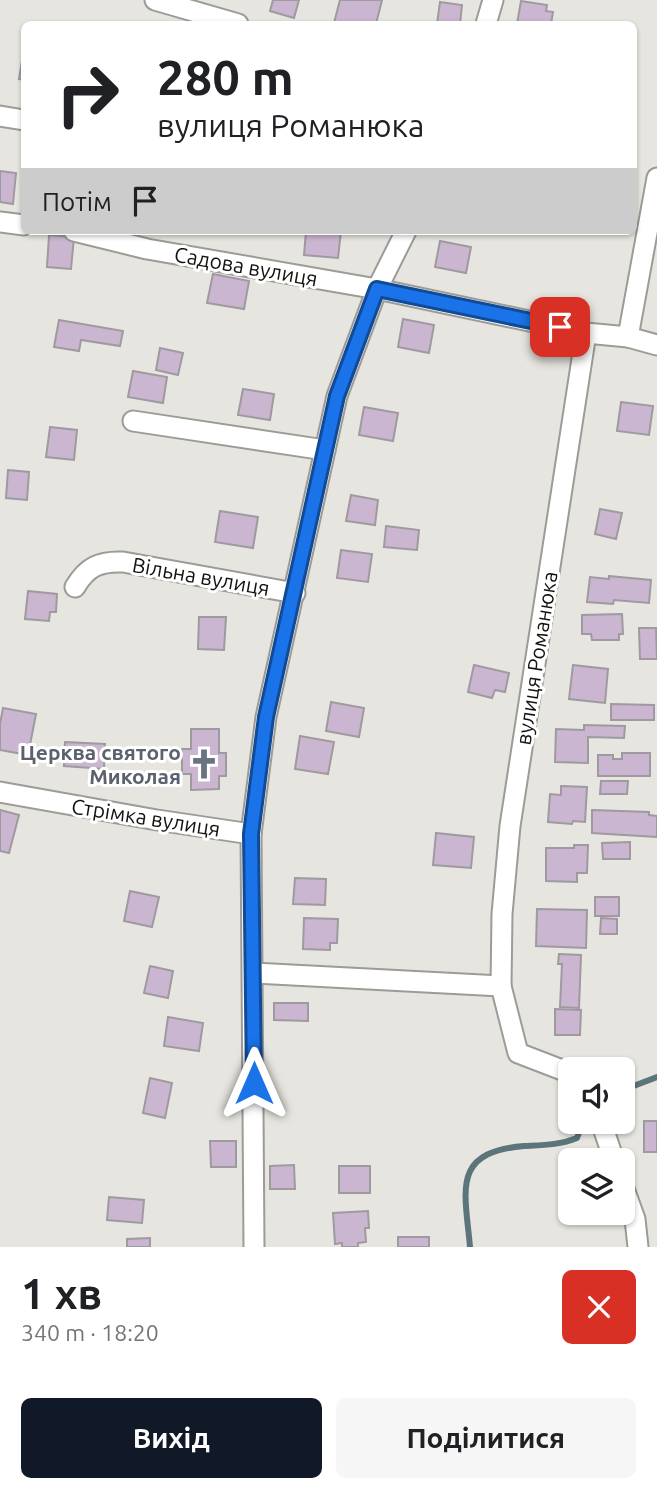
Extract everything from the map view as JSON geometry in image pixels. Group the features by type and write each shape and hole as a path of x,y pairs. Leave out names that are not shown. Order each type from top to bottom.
{"street":[{"path":"155,0 228,21"},
{"path":"487,21 493,0"},
{"path":"0,116 21,120"},
{"path":"628,337 657,178"},
{"path":"0,222 21,225"},
{"name":"Садова вулиця","path":"90,235 147,249 377,289"},
{"path":"254,1247 251,834 266,717 337,396 377,289 404,235"},
{"path":"377,289 586,332 628,337 657,345"},
{"name":"вулиця Романюка","path":"558,1068 518,1053 501,986 502,914 510,826 586,332"},
{"path":"133,421 325,450"},
{"name":"Вільна вулиця","path":"75,587 86,570 93,566 123,562 295,593"},
{"name":"Стрімка вулиця","path":"0,792 251,834"},
{"path":"253,973 501,986"},
{"path":"635,1219 638,1247"}],"building":[{"path":"273,0 299,0 294,18 270,11"},
{"path":"340,0 382,0 377,21 335,21"},
{"path":"521,1 547,5 546,11 553,12 552,21 518,21"},
{"path":"440,2 462,5 460,21 437,21"},
{"path":"0,171 16,173 13,204 0,202"},
{"path":"49,235 74,237 71,269 47,267"},
{"path":"306,235 341,235 338,258 304,255"},
{"path":"440,241 471,247 466,273 435,267"},
{"path":"213,274 249,281 244,309 207,303"},
{"path":"403,319 434,325 429,353 398,347"},
{"path":"59,320 123,331 120,346 81,340 79,351 54,347"},
{"path":"160,348 183,353 178,375 156,370"},
{"path":"133,371 167,377 163,403 128,397"},
{"path":"243,389 274,394 270,420 238,415"},
{"path":"621,402 653,406 649,435 617,431"},
{"path":"364,407 398,413 393,441 359,435"},
{"path":"50,427 77,430 74,460 46,457"},
{"path":"8,470 29,472 27,500 6,498"},
{"path":"351,495 378,500 375,525 346,521"},
{"path":"600,509 622,513 616,539 595,534"},
{"path":"220,511 258,517 253,548 215,542"},
{"path":"386,526 419,530 417,550 384,547"},
{"path":"341,550 372,554 368,582 337,578"},
{"path":"609,576 651,580 649,603 614,600 613,604 587,602 590,577 609,579"},
{"path":"28,591 57,594 56,612 50,612 49,621 25,619"},
{"path":"622,614 623,634 619,634 619,640 592,640 591,634 582,634 582,615"},
{"path":"199,617 226,617 224,650 198,649"},
{"path":"639,628 656,628 657,659 640,659"},
{"path":"474,665 509,673 505,692 495,690 492,698 468,692"},
{"path":"573,665 608,669 605,703 569,699"},
{"path":"331,702 364,708 359,737 326,731"},
{"path":"611,704 654,705 654,720 611,720"},
{"path":"3,708 36,714 28,755 0,750"},
{"path":"584,725 625,726 624,738 588,737 588,763 555,762 556,729 584,730"},
{"name":"Церква святого Миколая","path":"191,729 219,729 219,753 226,753 226,776 219,776 219,789 191,790 191,774 182,774 182,749 191,749"},
{"path":"300,736 334,742 328,774 295,769"},
{"path":"65,742 105,744 104,769 64,766"},
{"path":"622,753 650,753 650,776 598,776 598,755 613,755 613,759 622,759"},
{"path":"601,781 628,781 627,794 600,794"},
{"path":"561,786 587,787 585,822 548,822 550,794 561,795"},
{"path":"0,810 19,815 9,853 0,851"},
{"path":"592,810 649,812 649,815 657,816 657,837 592,833"},
{"path":"436,833 474,837 471,868 433,865"},
{"path":"630,842 630,859 603,859 602,843"},
{"path":"574,845 588,845 587,873 577,873 577,882 546,881 546,848 574,848"},
{"path":"295,878 326,879 325,905 293,904"},
{"path":"130,891 159,897 152,927 124,921"},
{"path":"595,897 619,897 619,916 595,916"},
{"path":"537,909 587,910 586,948 536,946"},
{"path":"304,918 338,919 337,943 330,943 330,950 303,949"},
{"path":"601,918 617,919 617,934 600,934"},
{"path":"559,954 581,955 579,1008 560,1007 562,964 558,964"},
{"path":"150,966 173,971 168,998 144,993"},
{"path":"274,1003 308,1003 308,1021 274,1020"},
{"path":"555,1009 581,1010 580,1035 555,1035"},
{"path":"168,1017 203,1023 199,1051 164,1046"},
{"path":"150,1078 172,1083 165,1118 143,1113"},
{"path":"644,1121 657,1121 657,1152 644,1152"},
{"path":"210,1141 236,1141 236,1167 211,1167"},
{"path":"294,1165 295,1189 270,1189 270,1166"},
{"path":"339,1166 370,1166 370,1193 339,1193"},
{"path":"109,1197 144,1200 142,1223 107,1220"},
{"path":"368,1211 366,1242 358,1243 358,1247 335,1244 333,1213"},
{"path":"398,1237 429,1237 429,1247 398,1247"},
{"path":"150,1238 150,1247 127,1247 127,1239"}],"waterway":[{"path":"635,1085 657,1077"},
{"path":"470,1247 466,1192 468,1177 474,1166 484,1156 501,1150 558,1143 577,1138 578,1134"}],"place":[{"name":"Церква святого Миколая","path":"204,764"}],"route":[{"path":"254,1083 251,834 266,717 337,396 377,289 560,327"}]}
